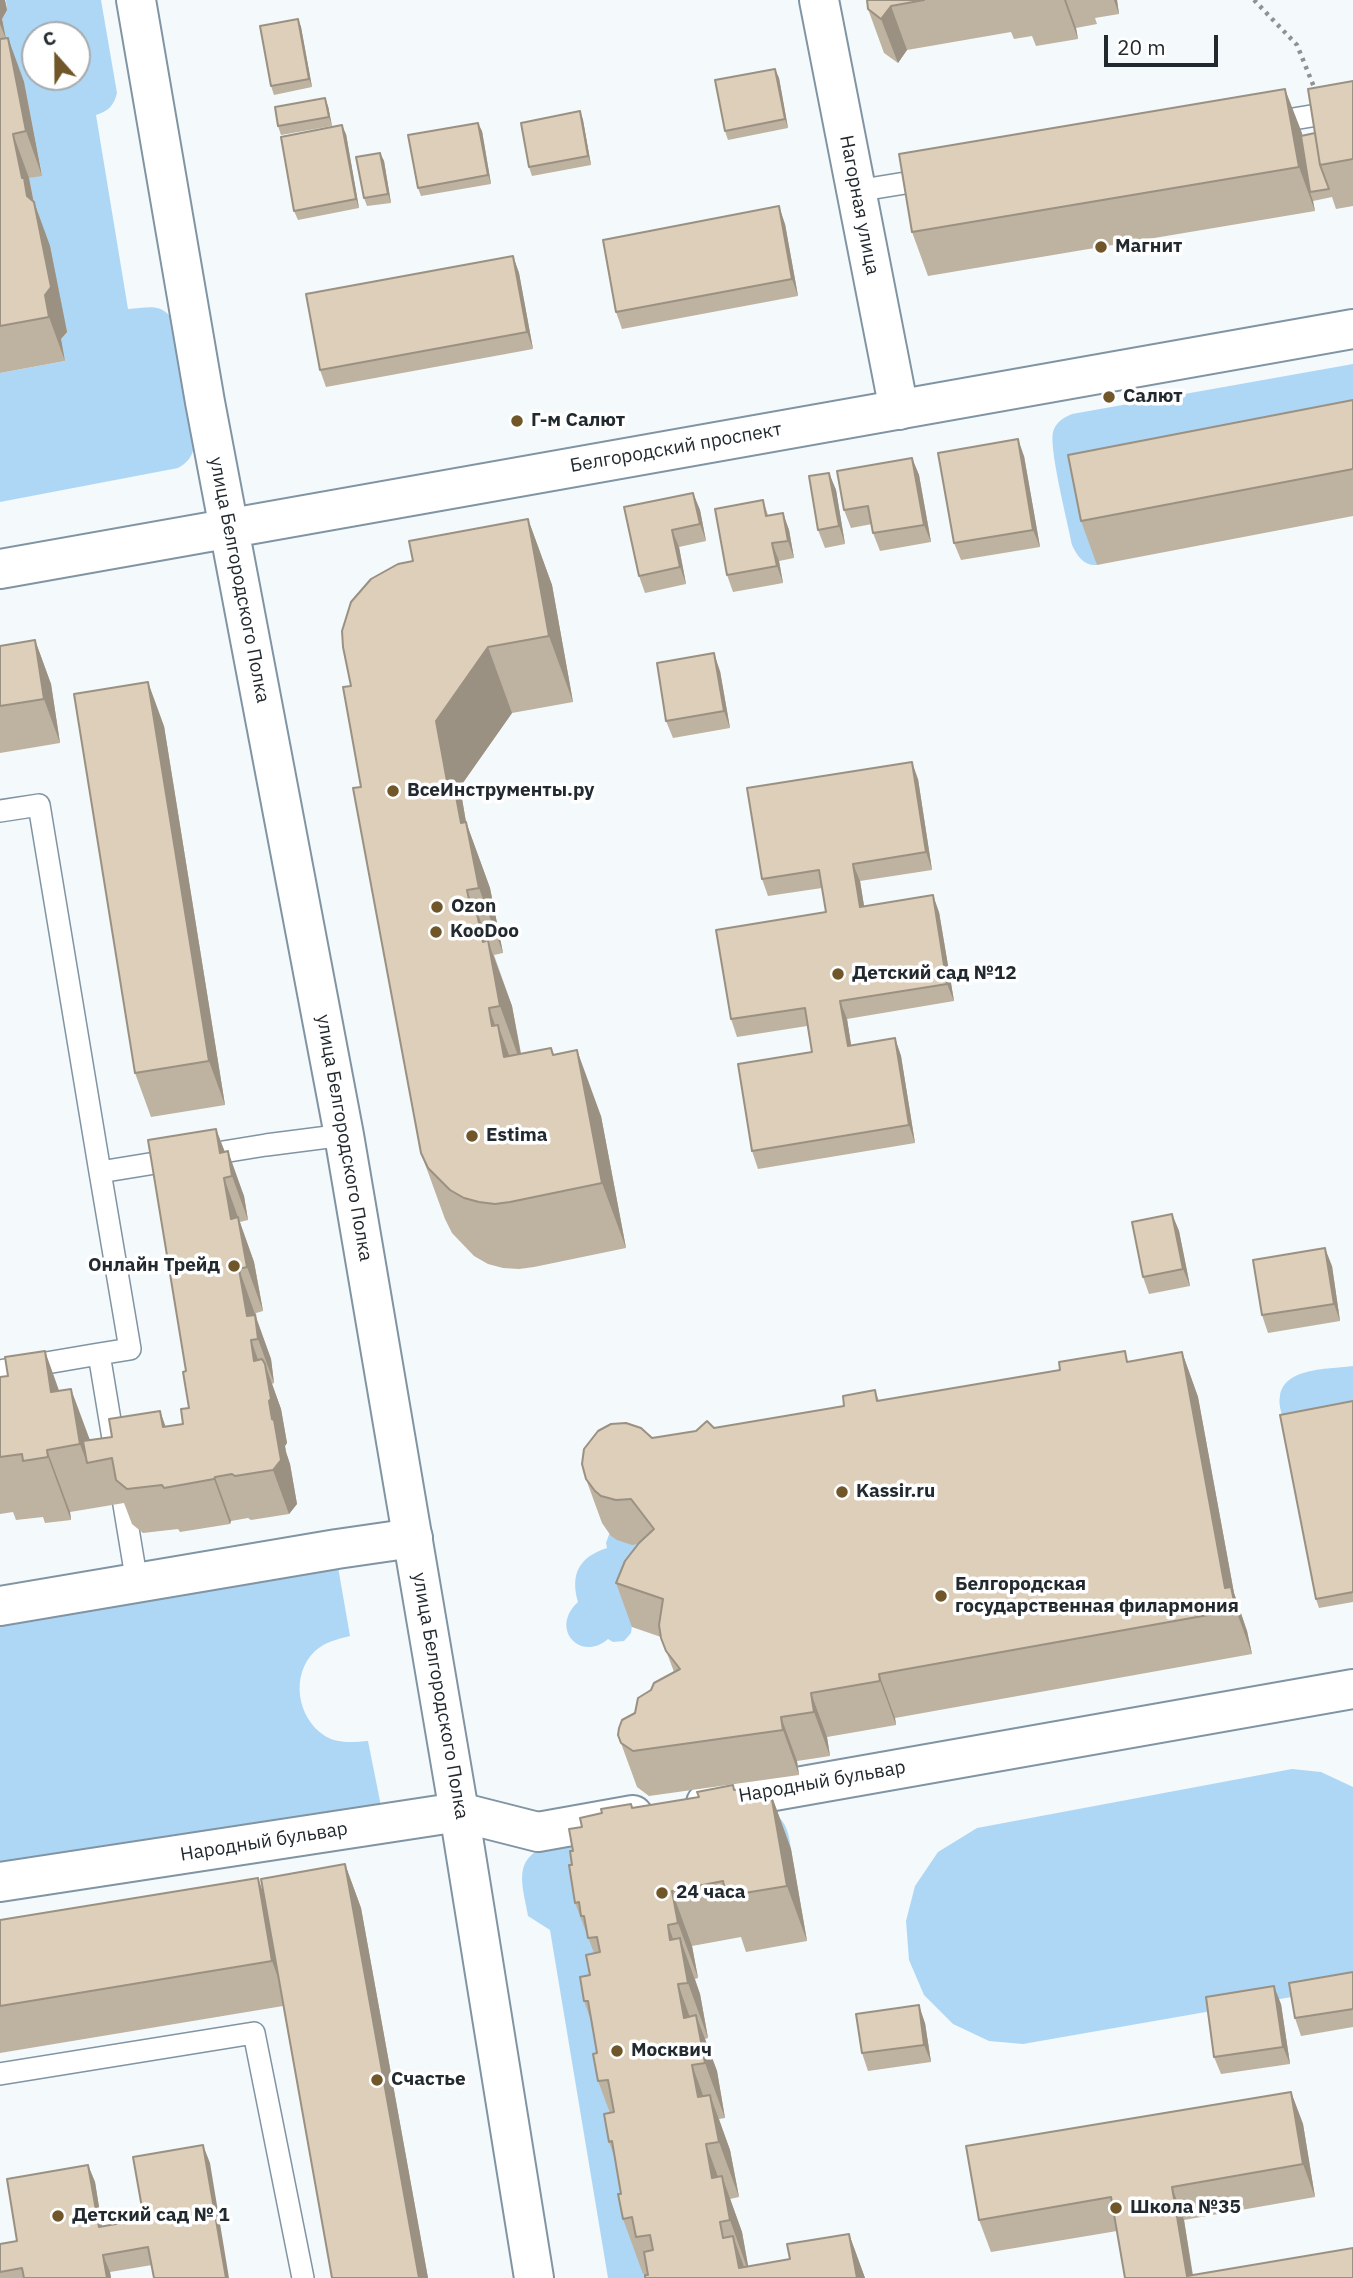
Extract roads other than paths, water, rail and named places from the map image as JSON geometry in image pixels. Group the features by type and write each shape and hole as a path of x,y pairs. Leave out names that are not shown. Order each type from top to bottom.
{"main road":[{"name":"улица Белгородского Полка","path":"136,0 205,402 344,1135 459,1812 534,2278"},
{"name":"Нагорная улица","path":"820,0 899,410"},
{"name":"Белгородский проспект","path":"0,569 1353,329"},
{"path":"0,1606 413,1538"},
{"name":"Народный бульвар","path":"0,1882 459,1812 538,1832 1353,1689"}],"lane":[{"path":"1256,125 1353,109"},
{"path":"856,191 952,175"},
{"path":"0,811 38,805 130,1349 0,1371"},
{"path":"100,1172 344,1135"},
{"path":"99,1354 137,1583"},
{"path":"0,2074 254,2033 303,2278"}],"place":[{"name":"Магнит","path":"1101,247"},
{"name":"Салют","path":"1109,397"},
{"name":"Г-м Салют","path":"517,421"},
{"name":"ВсеИнструменты.ру","path":"393,791"},
{"name":"Ozon","path":"437,907"},
{"name":"KooDoo","path":"436,932"},
{"name":"Детский сад №12","path":"838,974"},
{"name":"Estima","path":"472,1136"},
{"name":"Онлайн Трейд","path":"234,1266"},
{"name":"Kassir.ru","path":"842,1492"},
{"name":"Белгородская государственная филармония","path":"941,1596"},
{"name":"24 часа","path":"662,1893"},
{"name":"Москвич","path":"617,2051"},
{"name":"Счастье","path":"377,2080"},
{"name":"Школа №35","path":"1116,2208"},
{"name":"Детский сад № 1","path":"58,2216"}]}
